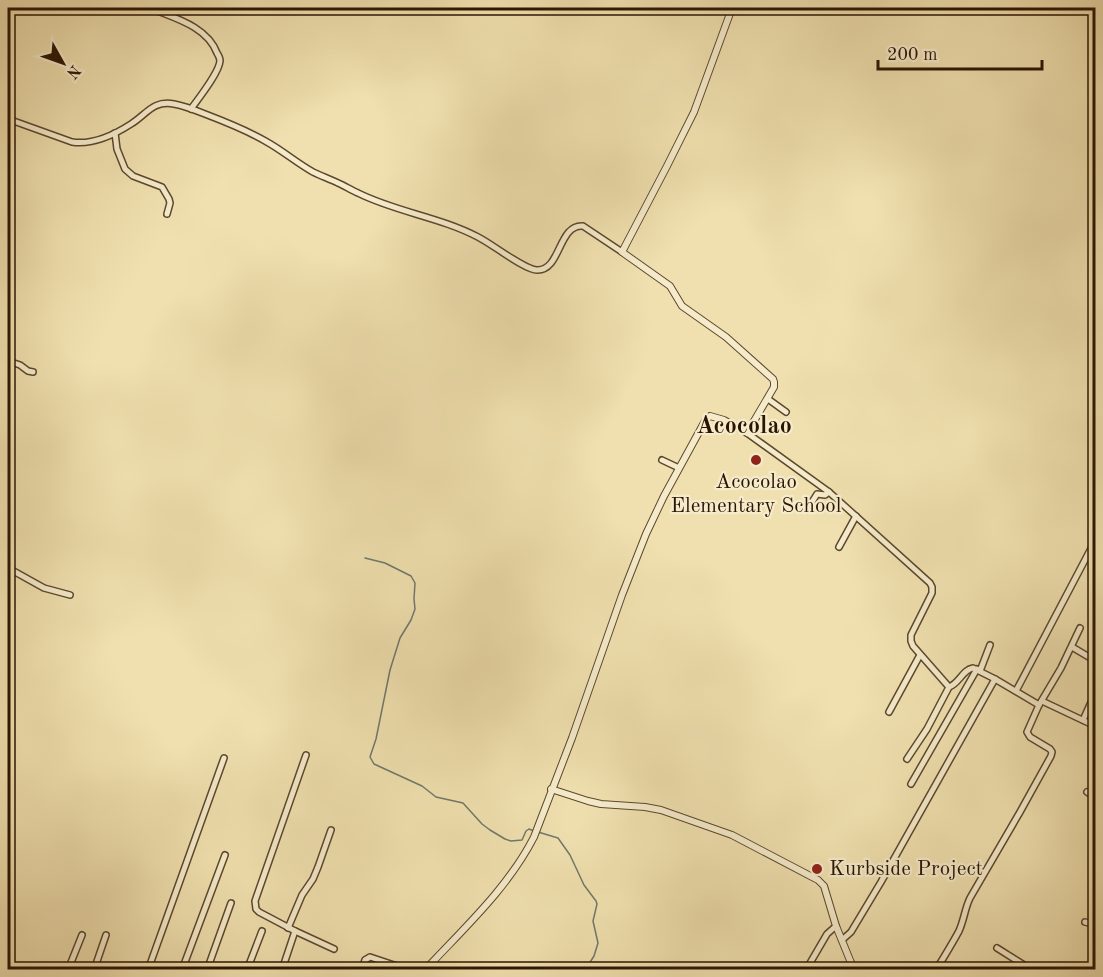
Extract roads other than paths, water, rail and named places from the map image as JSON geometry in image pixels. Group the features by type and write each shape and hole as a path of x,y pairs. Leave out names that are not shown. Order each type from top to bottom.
{"street":[{"path":"150,8 200,30 215,46 220,59 219,64 191,109"},
{"path":"622,252 694,112 732,8"},
{"path":"8,119 82,144 115,133 159,103 178,104 241,128 268,142 315,173 374,201 460,229 479,237 528,268 538,270 548,266 571,230 577,226 583,226 667,283 682,306 726,337 772,379 775,385 747,434"},
{"path":"115,133 117,149 125,169 133,176 162,187 170,203 167,214"},
{"path":"8,362 33,372"},
{"path":"768,399 786,412"},
{"path":"425,969 500,889 534,837 655,513 705,421 710,416 724,420 747,434 829,492 928,580 932,587 931,596 910,638 920,655 950,687"},
{"path":"662,460 679,468"},
{"path":"807,510 817,494 825,495 829,492"},
{"path":"838,547 856,516"},
{"path":"1016,691 1095,539"},
{"path":"8,568 44,588 70,595"},
{"path":"936,969 959,930 970,898 1051,756 1050,749 1030,737 1027,732 1080,628"},
{"path":"911,784 979,670 990,645"},
{"path":"1072,647 1094,660"},
{"path":"889,712 920,655"},
{"path":"907,759 950,687 967,670 973,668 1040,703 1095,726"},
{"path":"842,940 851,932 881,882 994,679"},
{"path":"1083,720 1093,698"},
{"path":"306,755 254,905 259,912 288,928 334,949"},
{"path":"147,969 224,758"},
{"path":"551,789 601,804 654,808 738,838 822,883 836,926 854,969"},
{"path":"1087,792 1095,798"},
{"path":"288,928 302,895 318,867 331,830"},
{"path":"182,969 225,855"},
{"path":"207,969 231,903"},
{"path":"1085,922 1095,925"},
{"path":"806,969 827,934 836,926"},
{"path":"246,969 262,931"},
{"path":"282,969 295,931"},
{"path":"68,969 82,935"},
{"path":"93,969 106,935"},
{"path":"998,948 1032,969"},
{"path":"362,969 365,960 370,957 409,969"}],"waterway":[{"path":"365,558 385,563 411,576 415,583 415,609 400,638 390,670 376,739 370,757 374,764 422,786 436,797 463,803 482,824 505,839 522,840 526,831 529,829 534,831"},
{"path":"538,832 558,838 570,855 584,885 596,901 593,921 598,943 594,956 585,970"}],"place":[{"name":"Acocolao Elementary School","path":"756,460"},
{"name":"Kurbside Project","path":"817,869"}],"district":[{"name":"Acocolao","path":"744,427"}]}
